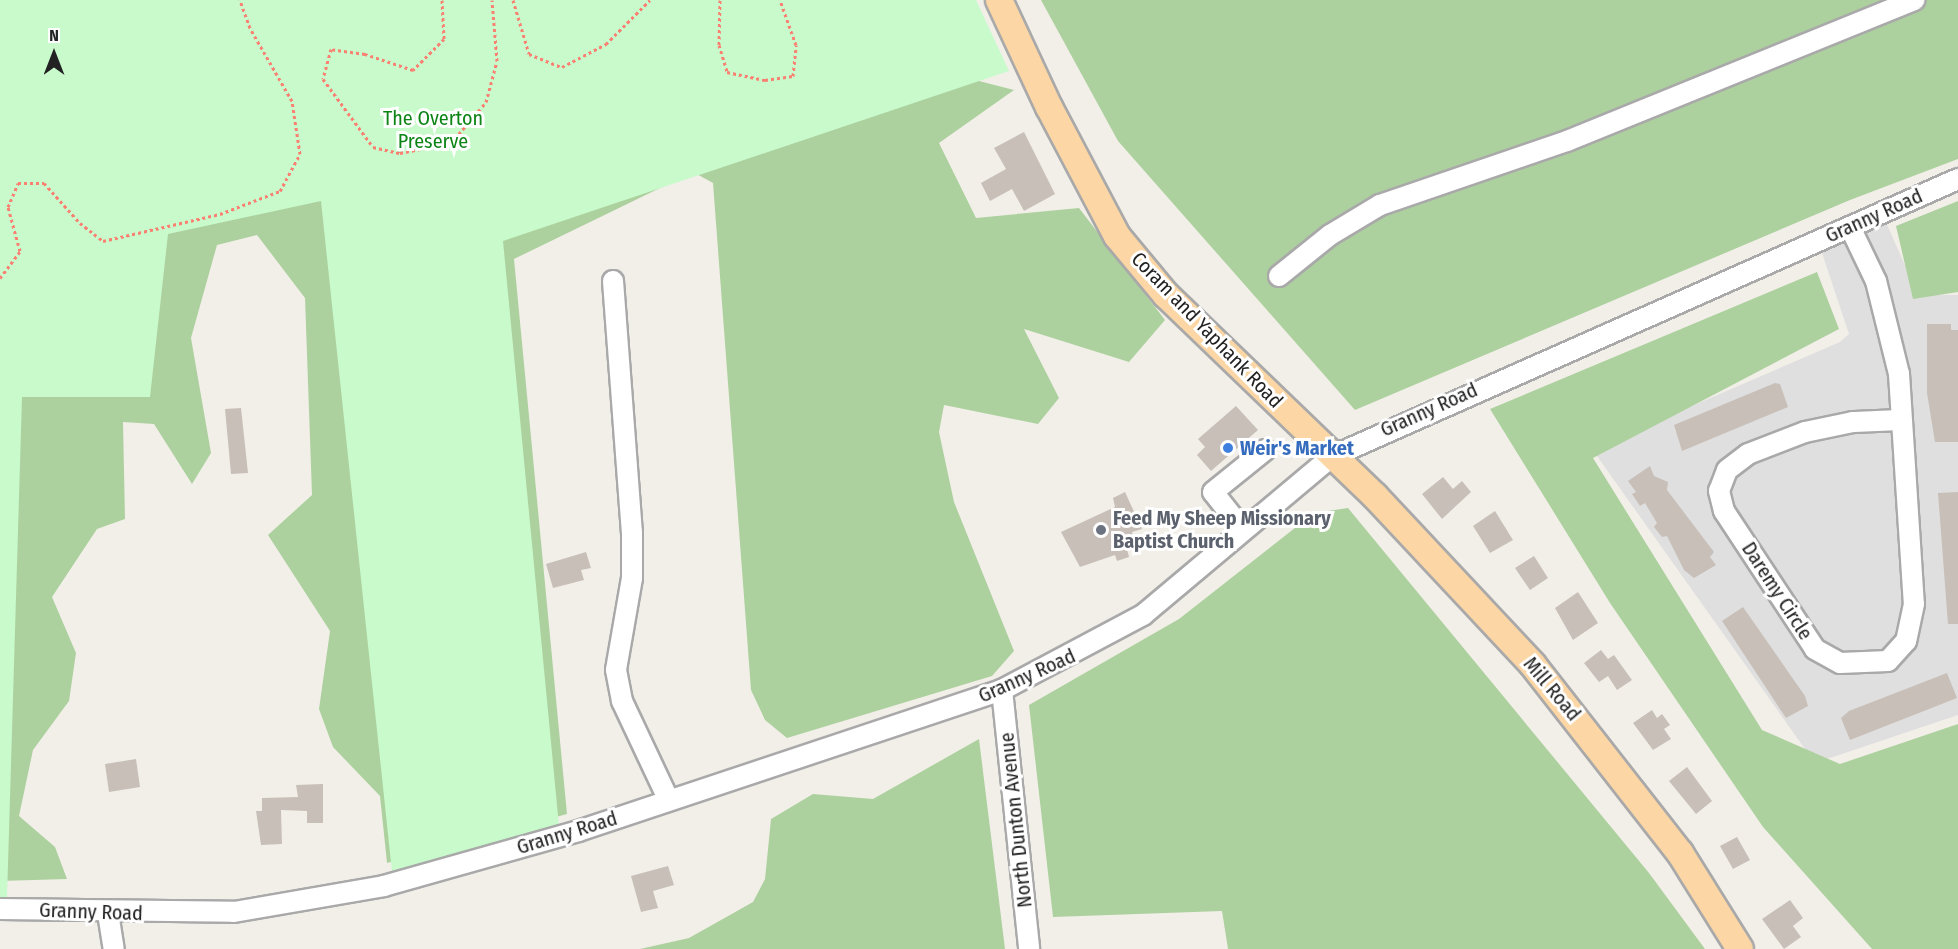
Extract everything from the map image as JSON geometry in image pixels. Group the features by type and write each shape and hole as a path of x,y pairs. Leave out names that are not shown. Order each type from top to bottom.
{"main road":[{"name":"Coram and Yaphank Road","path":"999,0 1049,107 1117,236 1167,295 1331,457"},
{"name":"Mill Road","path":"1331,457 1449,572 1572,711 1680,853 1740,949"}],"street":[{"path":"1279,276 1330,236 1380,205 1567,141 1915,0"},
{"name":"Granny Road","path":"0,909 108,913 234,912 340,895 544,841 1002,690 1143,615 1331,457 1470,391 1958,179"},
{"name":"Daremy Circle","path":"1850,227 1876,281 1890,327 1901,420 1914,604 1906,641 1888,661 1840,663 1815,649 1724,511 1719,491 1727,470 1748,454 1804,432 1853,422 1901,420"},
{"path":"613,281 632,532 632,578 616,670 622,701 669,801"},
{"path":"1243,530 1213,492 1265,450"},
{"name":"North Dunton Avenue","path":"1002,690 1029,949"},
{"path":"108,913 114,949"}],"path":[{"path":"0,278 20,251 8,207 18,183 44,183 80,224 104,241 220,214 280,191 300,154 292,101 250,28 240,0"},
{"path":"442,0 444,39 413,70 365,54 331,49 323,79 373,147 400,153 451,143 486,102 497,61 492,0"},
{"path":"513,0 530,54 562,67 606,44 650,0"},
{"path":"720,0 719,45 727,72 765,80 793,76 796,45 780,0"}],"shaded area":[{"path":"1882,213 1918,295 1958,295 1958,715 1815,763 1592,449 1840,342 1849,334 1818,241"}],"green space":[{"path":"0,0 979,81 1014,90 939,143 976,218 1079,208 1165,320 1129,362 1024,329 1059,398 1038,424 944,405 939,432 954,502 1014,651 992,676 787,738 765,720 751,690 713,183 693,172 514,259 567,814 387,863 380,796 333,747 319,709 330,631 268,535 312,495 305,298 257,235 217,245 191,338 211,453 192,484 154,424 123,422 125,519 97,529 52,597 76,653 69,701 33,750 19,816 55,847 67,879 0,881"},
{"name":"The Overton Preserve","path":"0,0 976,0 1009,71 503,241 559,826 392,872 321,201 168,234 150,397 22,397 7,898 0,898"},
{"path":"1041,0 1958,0 1958,159 1850,200 1355,410 1118,141"},
{"path":"1958,201 1958,292 1913,299 1896,226"},
{"path":"1817,272 1839,329 1593,458 1762,730 1840,764 1958,724 1958,949 1872,949 1763,827 1610,603 1490,409"},
{"path":"1348,508 1649,873 1705,949 1228,949 1222,911 1053,917 1029,705 1179,619 1314,513"},
{"path":"979,739 1005,949 640,949 689,938 753,902 765,879 771,819 813,794 873,799"}],"building":[{"path":"1024,132 1055,194 1024,211 1012,189 990,201 981,183 1006,169 994,148"},
{"path":"1927,324 1951,324 1951,330 1958,330 1958,442 1935,442 1927,393"},
{"path":"1775,383 1780,384 1788,407 1682,451 1674,425"},
{"path":"1236,406 1258,430 1211,471 1197,455 1205,447 1198,439"},
{"path":"241,408 248,473 231,474 225,409"},
{"path":"1650,466 1654,476 1668,482 1667,490 1714,552 1710,557 1716,565 1694,578 1684,570 1667,536 1662,537 1654,527 1657,523 1645,503 1640,506 1632,494 1636,492 1628,481"},
{"path":"1443,477 1453,489 1462,481 1471,492 1442,519 1422,494"},
{"name":"Feed My Sheep Missionary Baptist Church","path":"1125,492 1142,529 1132,532 1136,546 1127,549 1129,557 1117,561 1115,555 1080,567 1061,532 1115,507 1113,498"},
{"path":"1958,492 1958,624 1948,624 1938,493"},
{"path":"1495,511 1513,540 1490,553 1473,526"},
{"path":"586,552 591,568 581,570 584,580 553,588 546,564"},
{"path":"1534,556 1548,578 1530,590 1515,568"},
{"path":"1578,592 1598,623 1573,640 1555,608"},
{"path":"1743,607 1805,696 1808,706 1786,718 1722,621"},
{"path":"1601,650 1608,659 1614,655 1632,680 1617,690 1608,676 1599,682 1584,663"},
{"path":"1947,673 1957,698 1850,740 1841,718 1849,711"},
{"path":"1652,710 1657,718 1662,714 1670,725 1664,729 1671,739 1653,750 1633,723"},
{"path":"136,759 140,787 109,792 105,764"},
{"path":"1687,767 1712,801 1696,814 1669,781"},
{"path":"323,784 323,823 307,823 307,811 281,810 282,844 261,845 256,811 262,811 262,798 298,797 296,785"},
{"path":"1737,837 1750,860 1733,869 1720,846"},
{"path":"668,866 674,885 653,891 658,908 641,912 631,876"},
{"path":"1790,900 1803,918 1793,926 1801,937 1784,949 1762,919"}],"place":[{"name":"Weir's Market","path":"1228,448"},
{"name":"Feed My Sheep Missionary Baptist Church","path":"1101,530"}]}
